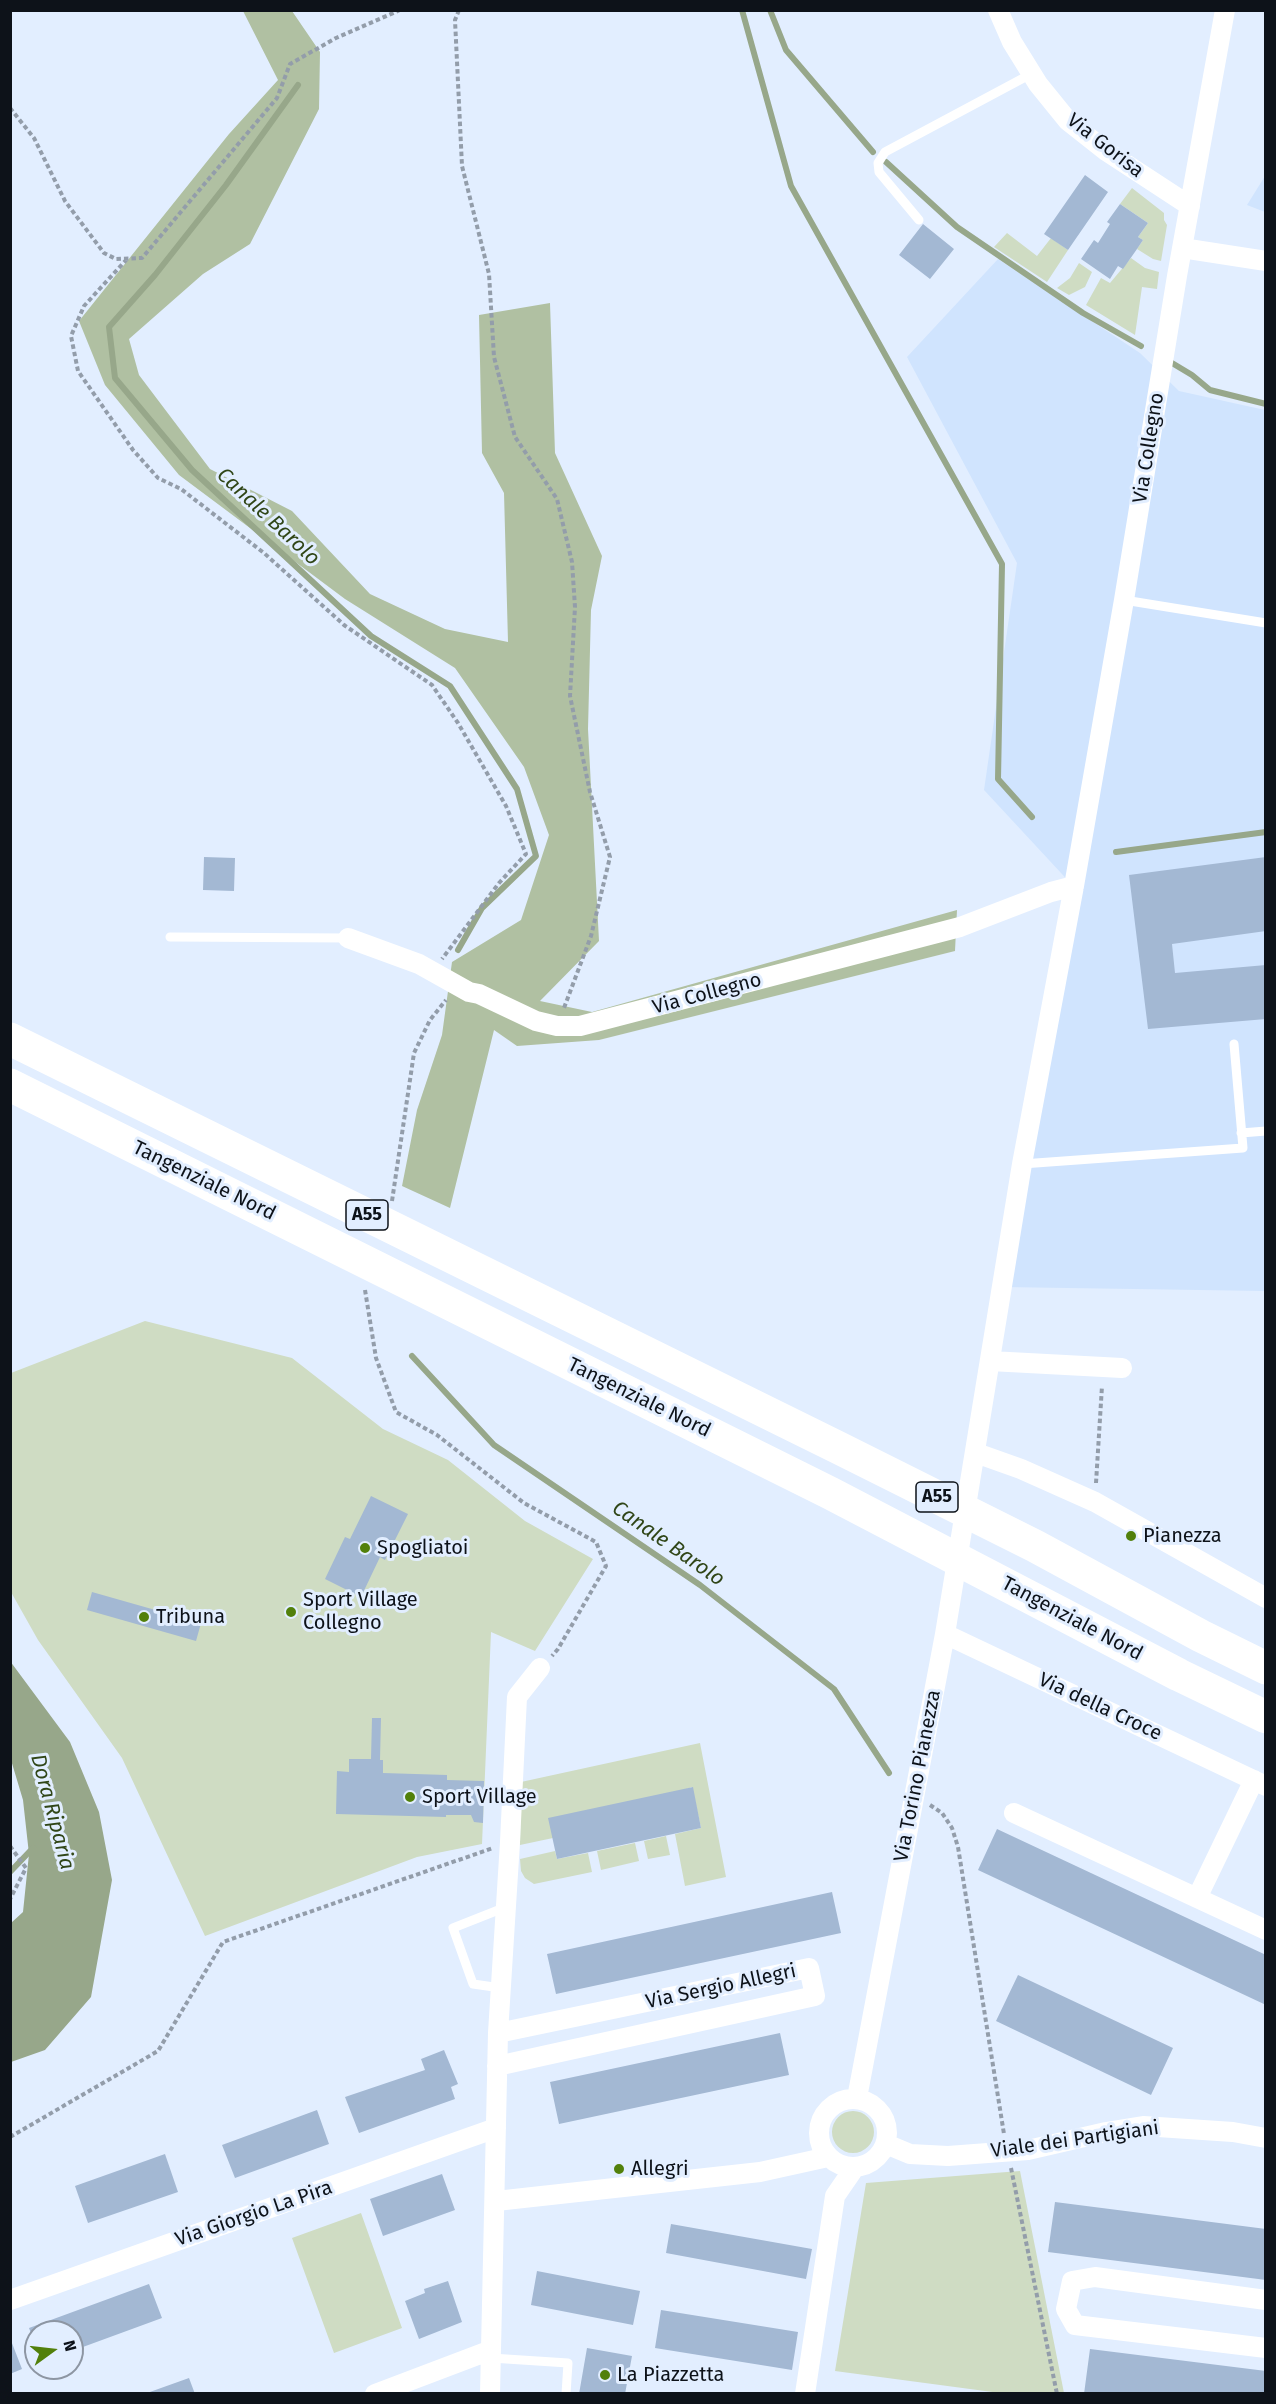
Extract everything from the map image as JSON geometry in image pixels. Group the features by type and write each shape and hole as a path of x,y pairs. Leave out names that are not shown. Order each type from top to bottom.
{"highway":[{"name":"A55","path":"10,1039 1035,1546 1201,1636 1266,1668"},
{"name":"Tangenziale Nord","path":"10,1085 830,1493 1179,1675 1266,1717"}],"street":[{"name":"Via Gorisa","path":"998,10 1012,42 1031,74 1068,121 1106,151 1190,206"},
{"name":"Via Collegno","path":"976,1453 1022,1164 1074,886 1182,248 1225,10"},
{"path":"1182,248 1266,261"},
{"name":"Via Collegno","path":"348,938 419,963 458,986 536,1021 557,1026 580,1026 960,927 1051,892 1074,886"},
{"path":"990,1361 1113,1368"},
{"path":"976,1453 1021,1469 1095,1502 1266,1598"},
{"name":"Via Torino Pianezza","path":"857,2098 945,1634 976,1453"},
{"name":"Via della Croce","path":"945,1634 1260,1783 1197,1898"},
{"path":"490,2394 498,2033 517,1697 540,1668"},
{"path":"1014,1813 1266,1930"},
{"name":"Via Sergio Allegri","path":"497,2066 815,1996 809,1968 498,2033"},
{"path":"857,2098 872,2103 883,2114 888,2129 886,2144 879,2156 868,2164 855,2167 841,2165 828,2157 821,2147 819,2135 821,2120 829,2107 842,2099 857,2098"},
{"name":"Viale dei Partigiani","path":"886,2144 910,2154 929,2156 1028,2150 1143,2126 1233,2132 1266,2138"},
{"name":"Via Giorgio La Pira","path":"10,2300 496,2128"},
{"path":"784,2166 819,2135"},
{"path":"496,2200 760,2172 828,2157"},
{"path":"805,2394 835,2196 855,2167"},
{"path":"1266,2300 1095,2277 1072,2281 1066,2309 1075,2325 1266,2348"},
{"path":"375,2394 491,2354"}],"lane":[{"path":"919,220 879,172 878,163 885,152 1031,74"},
{"path":"1124,600 1266,623"},
{"path":"170,937 348,938"},
{"path":"1022,1164 1243,1148 1234,1044"},
{"path":"1242,1133 1266,1131"},
{"path":"501,1988 473,1984 453,1928 506,1907"},
{"path":"491,2354 568,2363 566,2394"}],"path":[{"path":"10,108 34,138 65,201 104,253 116,259 142,258 278,98 290,64 336,38 400,10"},
{"path":"459,10 455,20 462,166 489,274 494,357 515,437 557,500 572,562 575,607 570,696 590,792 610,857 591,936 557,1026"},
{"path":"127,259 84,306 71,336 78,371 133,450 158,478 181,489 264,553 344,625 432,686 458,723 506,806 526,854 499,883 443,956 436,973"},
{"path":"392,1202 393,1180 414,1053 430,1020 458,986"},
{"path":"365,1290 376,1358 396,1412 437,1435 524,1503 596,1542 606,1566 558,1650 540,1668"},
{"path":"1095,1502 1113,1368"},
{"path":"926,1804 942,1813 952,1828 958,1847 1000,2116 1057,2394"},
{"path":"10,2137 158,2051 223,1942 510,1842"},
{"path":"10,1846 26,1868 10,1899"}],"shaded area":[{"path":"243,11 292,11 320,52 319,109 250,244 203,274 129,339 139,375 210,469 292,511 370,594 445,629 508,642 504,493 482,453 479,315 550,303 555,453 602,556 591,610 588,729 599,941 540,1001 592,1012 957,910 955,951 599,1040 517,1046 494,1030 450,1208 402,1186 417,1110 442,1035 452,962 521,920 549,835 524,767 455,668 345,599 179,475 105,385 79,321 229,134 278,80"},
{"path":"1265,176 1265,212 1247,205"},
{"path":"1132,188 1164,213 1167,225 1161,261 1137,249 1143,240 1138,237 1148,223 1120,204"},
{"path":"1007,233 1037,256 1051,238 1068,250 1047,282 994,247"},
{"path":"1131,258 1145,268 1159,272 1157,289 1142,287 1135,335 1086,305 1101,278 1110,283"},
{"path":"998,259 1140,353 1179,391 1265,410 1265,1291 1002,1287 1074,887 984,790 1017,563 907,357"},
{"path":"1079,263 1092,272 1085,287 1069,295 1057,288 1070,278"},
{"name":"Sport Village Collegno","path":"145,1321 292,1358 383,1429 448,1460 525,1521 593,1559 535,1651 491,1632 482,1844 417,1857 205,1936 122,1758 38,1640 11,1592 11,1373"},
{"path":"700,1743 726,1877 685,1886 675,1834 701,1828 692,1787 553,1838 520,1845 521,1782"},
{"path":"666,1836 670,1855 648,1859 644,1841"},
{"path":"635,1843 639,1861 601,1870 597,1851"},
{"path":"555,1851 557,1859 588,1853 592,1872 534,1884 525,1878 521,1871 520,1859"},
{"path":"853,2111 861,2112 868,2117 873,2124 873,2140 868,2147 861,2152 853,2153 845,2152 838,2147 833,2140 832,2132 833,2124 838,2117 845,2112"},
{"path":"1020,2171 1064,2393 1000,2393 835,2371 866,2183"},
{"path":"361,2213 402,2328 334,2353 292,2238"}],"water":[{"name":"Dora Riparia","path":"10,1661 70,1742 99,1812 112,1880 91,1997 45,2050 11,2062 11,1923 23,1912 29,1854 23,1800 11,1760"}],"building":[{"path":"1085,175 1108,192 1068,250 1044,234"},
{"path":"1120,204 1148,223 1138,237 1143,240 1137,249 1123,269 1118,266 1110,279 1081,259 1094,240 1098,243 1110,224 1107,222"},
{"path":"923,224 954,249 930,279 899,255"},
{"path":"204,857 235,858 234,891 203,890"},
{"path":"1266,857 1266,931 1172,944 1175,973 1266,965 1266,1019 1148,1029 1129,875"},
{"name":"Spogliatoi","path":"371,1496 408,1514 385,1560 380,1557 361,1597 325,1579 345,1537 350,1539"},
{"name":"Tribuna","path":"92,1592 201,1623 196,1641 87,1610"},
{"name":"Sport Village","path":"372,1718 381,1718 380,1760 383,1760 383,1773 447,1775 447,1780 484,1781 483,1823 474,1822 471,1815 446,1815 446,1817 336,1814 337,1771 349,1772 349,1759 371,1759"},
{"path":"693,1787 701,1828 557,1859 548,1818"},
{"path":"997,1829 1266,1955 1266,2005 978,1870"},
{"path":"832,1892 841,1933 556,1994 547,1954"},
{"path":"1018,1975 1173,2048 1151,2095 996,2021"},
{"path":"780,2033 789,2075 559,2124 550,2082"},
{"path":"444,2050 458,2084 451,2087 455,2099 359,2133 345,2097 425,2070 421,2059"},
{"path":"317,2110 329,2144 235,2178 222,2145"},
{"path":"165,2154 178,2192 88,2223 75,2186"},
{"path":"442,2174 455,2210 383,2236 370,2199"},
{"path":"1055,2202 1266,2229 1266,2280 1048,2252"},
{"path":"671,2224 812,2249 806,2279 666,2253"},
{"path":"537,2271 640,2291 633,2325 531,2305"},
{"path":"448,2281 462,2322 419,2339 405,2301 425,2293 424,2289"},
{"path":"149,2284 162,2318 84,2347 84,2320 51,2320"},
{"path":"661,2310 798,2332 792,2370 655,2348"},
{"path":"10,2338 22,2369 10,2374"},
{"name":"La Piazzetta","path":"587,2348 632,2356 625,2394 579,2394"},
{"path":"1090,2349 1266,2371 1266,2394 1084,2394"},
{"path":"189,2378 195,2394 147,2394 147,2393"}],"waterway":[{"path":"742,10 791,186 1002,564 998,779 1032,817"},
{"path":"770,10 786,50 873,152"},
{"name":"Canale Barolo","path":"298,85 226,185 155,275 109,327 115,378 192,470 371,636 450,686 517,789 536,856 482,908 458,950"},
{"path":"886,162 957,227 1083,313 1141,346"},
{"path":"1172,363 1192,375 1210,390 1266,404"},
{"path":"1116,852 1266,832"},
{"name":"Canale Barolo","path":"412,1356 494,1445 700,1585 834,1689 889,1773"},
{"path":"10,1872 33,1848"}],"place":[{"name":"Pianezza","path":"1131,1536"},
{"name":"Spogliatoi","path":"365,1548"},
{"name":"Sport Village Collegno","path":"291,1612"},
{"name":"Tribuna","path":"144,1617"},
{"name":"Sport Village","path":"410,1797"},
{"name":"Allegri","path":"619,2169"},
{"name":"La Piazzetta","path":"605,2375"}]}
